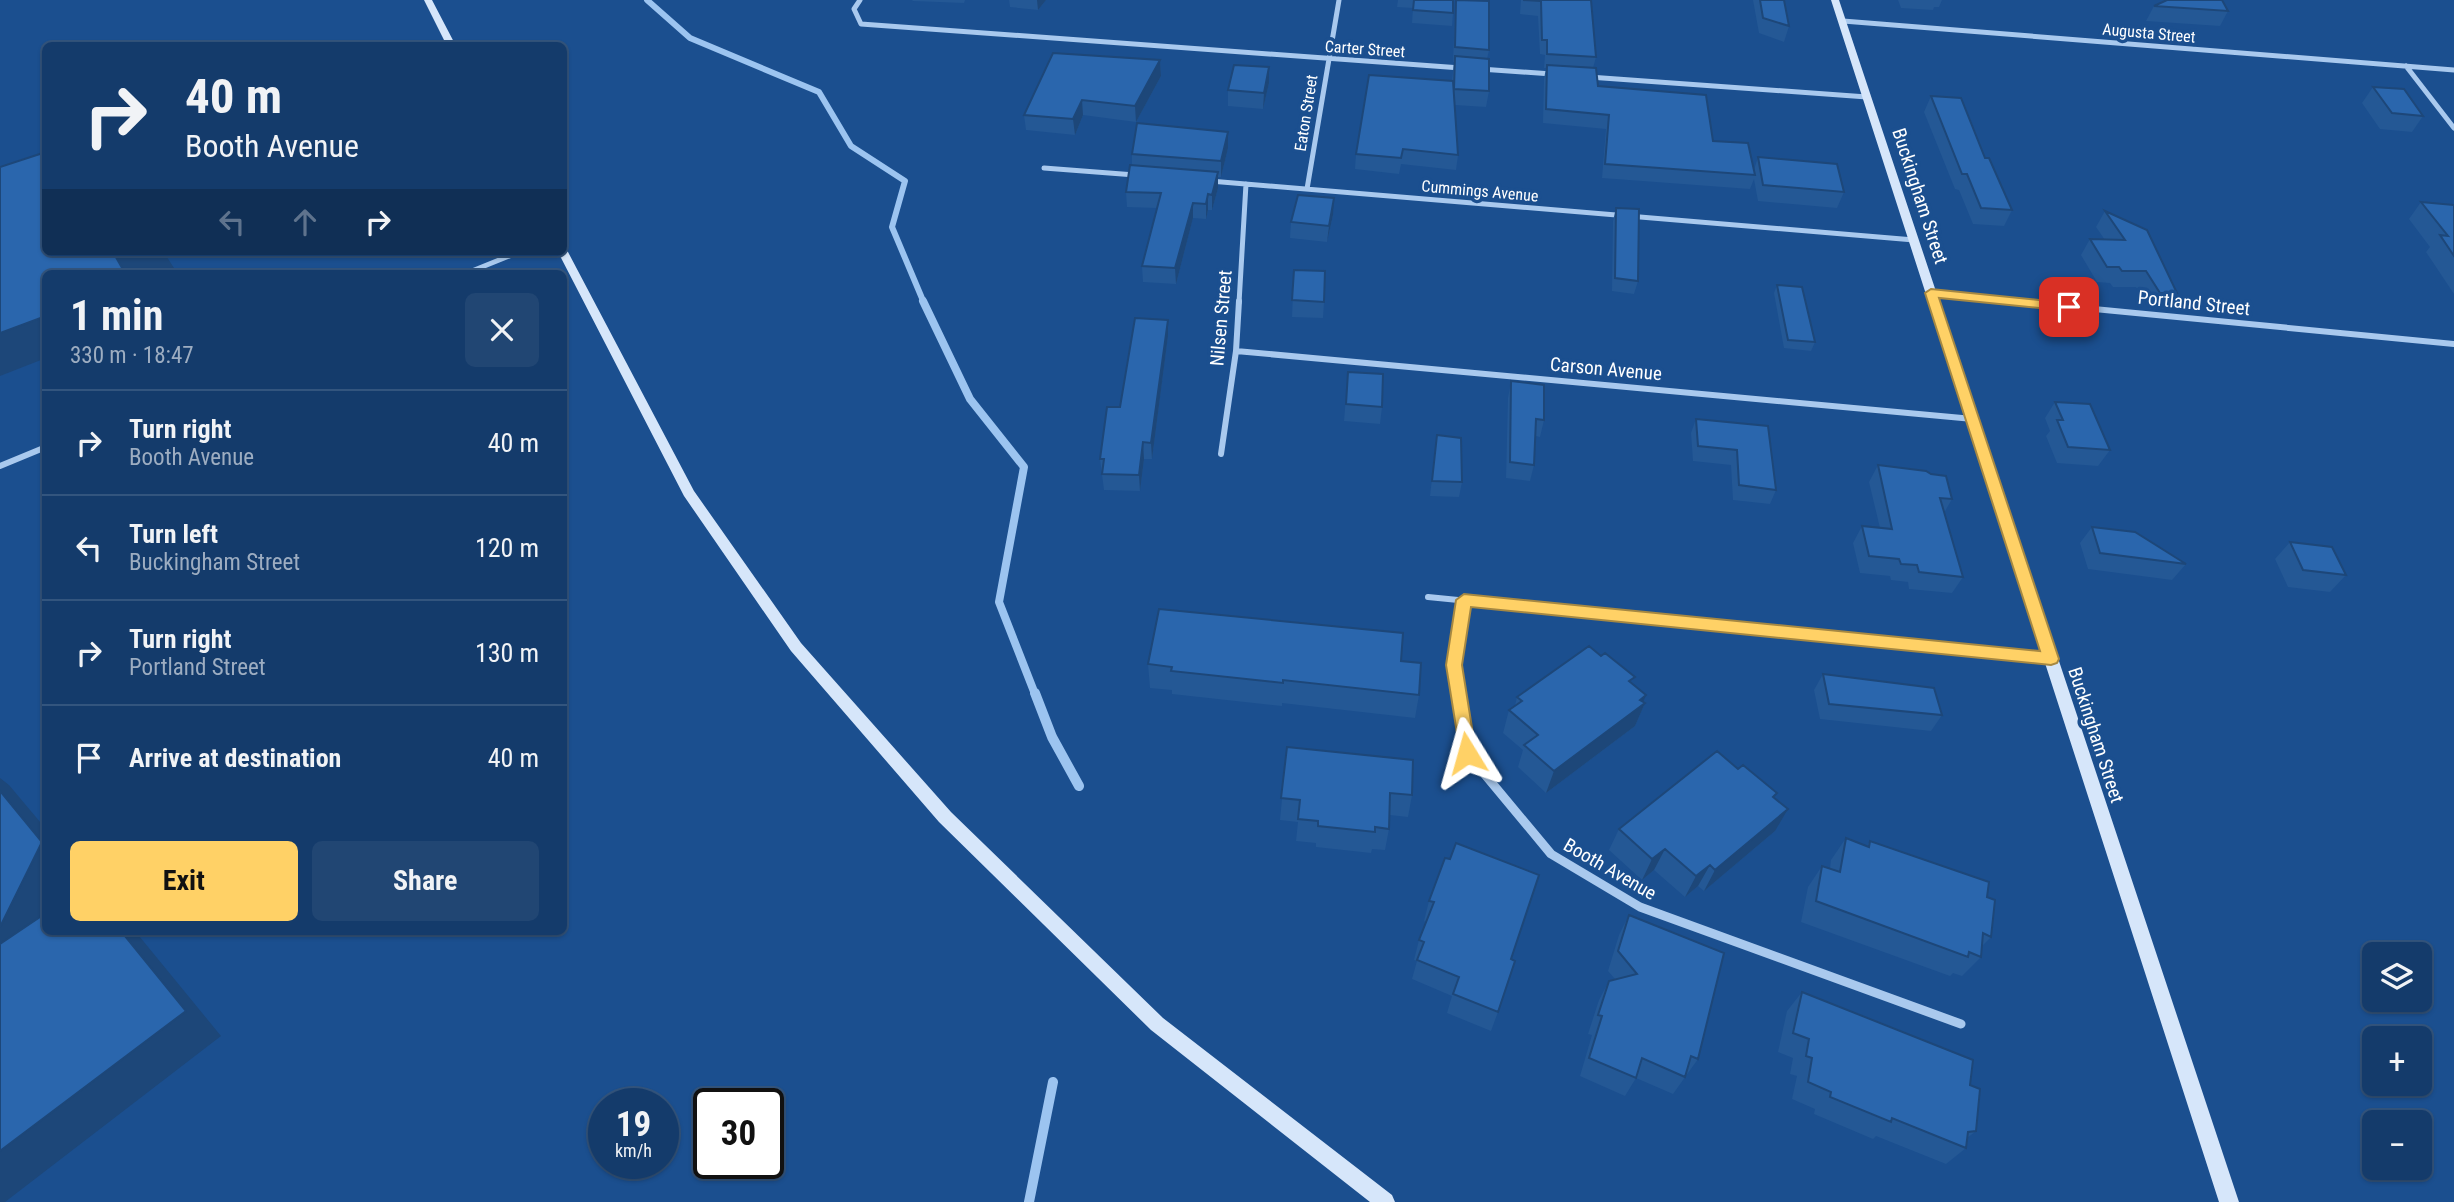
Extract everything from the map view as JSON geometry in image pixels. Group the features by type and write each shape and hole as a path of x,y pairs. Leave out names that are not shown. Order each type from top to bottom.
{"main road":[{"path":"428,0 450,42"},
{"name":"Buckingham Street","path":"1835,0 2229,1202"},
{"path":"565,256 689,493 796,647 945,817 1157,1024 1385,1202"}],"street":[{"name":"Carter Street","path":"860,0 853,9 861,24 1563,75"},
{"name":"Eaton Street","path":"1307,189 1327,58 1339,0"},
{"name":"Augusta Street","path":"1843,21 2454,70"},
{"path":"2406,66 2454,128"},
{"path":"1576,76 1867,97"},
{"path":"1044,168 1139,175"},
{"name":"Cummings Avenue","path":"1206,181 1914,240"},
{"name":"Nilsen Street","path":"1221,454 1236,351 1246,184"},
{"path":"474,270 509,256"},
{"name":"Portland Street","path":"1931,293 2454,344"},
{"name":"Carson Avenue","path":"1236,351 1973,419"},
{"path":"0,466 42,449"},
{"path":"1428,597 2051,659"},
{"name":"Booth Avenue","path":"1464,600 1454,665 1467,753 1551,854 1640,908 1961,1024"}],"building":[{"path":"1414,0 1453,0 1453,13 1413,10"},
{"path":"1456,0 1489,1 1489,50 1455,47"},
{"path":"1523,0 1591,0 1596,57 1547,54 1547,40 1542,40 1541,1"},
{"path":"1760,0 1784,0 1789,26 1763,18"},
{"path":"2167,0 2222,0 2228,11 2154,6"},
{"path":"1053,53 1160,60 1135,106 1082,100 1073,119 1024,115"},
{"path":"1455,56 1489,59 1489,91 1454,89"},
{"path":"1234,65 1269,67 1264,93 1228,90"},
{"path":"1547,65 1596,68 1598,86 1706,95 1713,141 1748,143 1755,175 1605,164 1609,115 1546,109"},
{"path":"1369,75 1453,81 1458,155 1403,149 1401,158 1356,154"},
{"path":"2373,87 2404,89 2423,116 2392,113"},
{"path":"1931,96 1961,98 1985,158 1989,158 2012,210 1981,208 1967,174 1962,174"},
{"path":"1137,123 1228,132 1221,161 1132,154"},
{"path":"42,153 42,256 115,256 123,270 42,270 42,317 0,333 0,167"},
{"path":"1758,157 1837,164 1844,192 1763,185"},
{"path":"1130,165 1218,172 1212,195 1208,194 1206,204 1193,203 1175,268 1142,266 1161,193 1126,192"},
{"path":"1298,195 1334,198 1329,226 1291,222"},
{"path":"2421,202 2454,205 2454,256 2440,235 2448,236"},
{"path":"1616,208 1639,209 1638,281 1615,278"},
{"path":"2105,211 2147,230 2177,293 2160,293 2146,271 2122,271 2119,267 2107,267 2090,239 2125,240"},
{"path":"1294,270 1325,271 1324,302 1292,300"},
{"path":"1777,285 1802,287 1815,342 1788,340"},
{"path":"1135,318 1168,320 1151,443 1143,442 1139,475 1102,474 1104,459 1100,459 1107,407 1120,407"},
{"path":"1348,372 1383,374 1382,407 1346,404"},
{"path":"1511,381 1544,385 1544,420 1536,419 1534,465 1510,462"},
{"path":"2055,402 2090,404 2110,450 2068,447 2057,420 2063,420"},
{"path":"1696,419 1768,426 1776,490 1739,485 1737,450 1698,446"},
{"path":"1437,435 1461,438 1462,482 1432,481"},
{"path":"1878,465 1946,476 1952,499 1940,498 1963,577 1919,572 1917,565 1901,564 1899,559 1869,556 1862,526 1892,529"},
{"path":"2092,527 2135,532 2186,564 2100,553"},
{"path":"2290,542 2332,547 2346,575 2303,570"},
{"path":"1159,609 1403,633 1401,661 1421,663 1419,695 1171,671 1172,667 1148,664"},
{"path":"1589,646 1601,656 1605,653 1635,677 1629,681 1646,695 1640,700 1645,703 1554,771 1524,745 1538,735 1509,710 1522,701 1517,697"},
{"path":"1823,674 1934,688 1942,715 1829,704"},
{"path":"1287,747 1413,760 1412,795 1390,793 1389,829 1375,827 1375,832 1318,826 1318,821 1298,819 1300,800 1281,798"},
{"path":"1717,751 1738,769 1743,765 1777,793 1773,797 1788,809 1715,870 1710,865 1696,876 1665,849 1652,859 1619,829"},
{"path":"0,791 42,842 0,927"},
{"path":"1846,838 1869,847 1870,841 1989,882 1987,897 1995,900 1991,937 1983,933 1981,957 1969,952 1968,957 1816,901 1822,866 1840,872"},
{"path":"1456,843 1539,875 1511,959 1515,961 1498,1012 1453,994 1459,977 1417,960 1424,942 1419,940 1434,902 1429,901 1445,858 1450,859"},
{"path":"1629,915 1724,953 1698,1059 1691,1056 1685,1077 1642,1058 1636,1078 1589,1058 1609,981 1637,974 1618,951"},
{"path":"42,916 42,935 124,935 186,1011 0,1151 0,944"},
{"path":"1802,992 1973,1060 1970,1085 1980,1089 1976,1131 1968,1132 1966,1148 1892,1118 1891,1122 1830,1097 1831,1092 1808,1082 1812,1058 1806,1056 1809,1039 1793,1033"}],"waterway":[{"path":"647,0 690,38 819,92 851,146 905,181 892,227 924,303"},
{"path":"923,301 970,399 1024,467 999,602 1035,694"},
{"path":"1035,693 1052,737 1079,786"},
{"path":"1029,1202 1053,1082"}],"route":[{"path":"1467,753 1454,665 1464,600 2051,659 1931,293 2069,307"}]}
